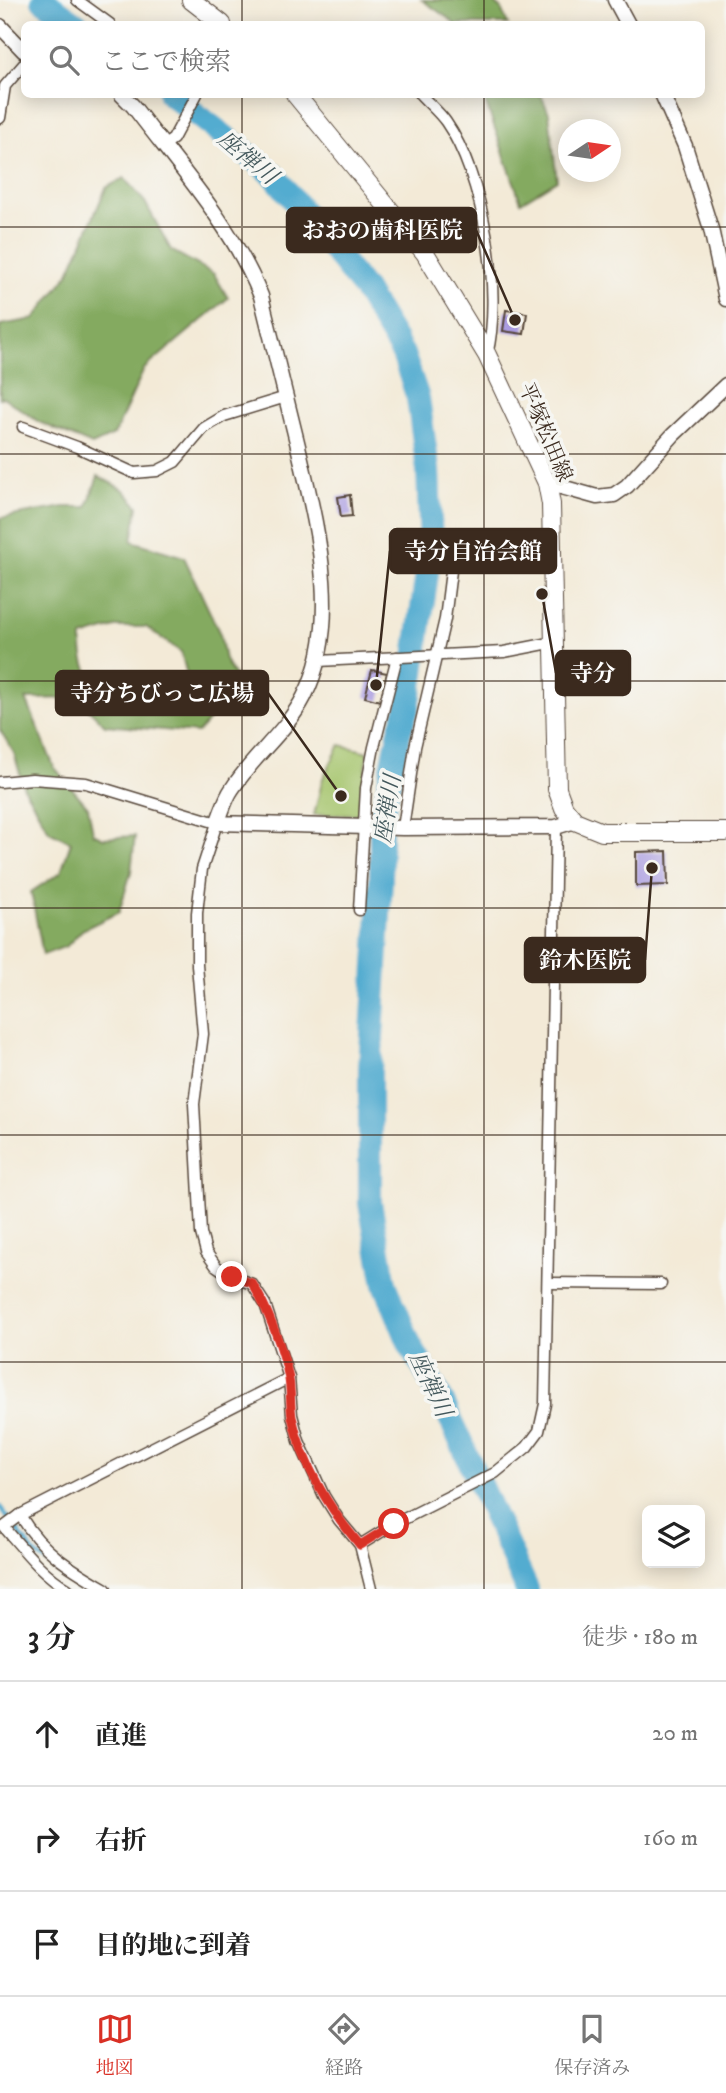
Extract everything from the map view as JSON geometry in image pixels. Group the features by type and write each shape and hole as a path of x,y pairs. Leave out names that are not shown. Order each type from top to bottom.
{"main road":[{"path":"191,0 218,21"},
{"name":"平塚松田線","path":"298,98 425,253 487,355 547,483 551,504 557,789 564,808 576,821"},
{"path":"576,821 602,832 726,832"}],"street":[{"path":"77,0 106,21"},
{"path":"614,0 626,21"},
{"path":"0,26 21,48"},
{"path":"0,118 5,86 21,67"},
{"path":"125,98 218,218 252,273 261,296 317,530 324,596 318,662 304,698 289,721 231,790 202,869 197,913 197,965 203,1034 194,1104 201,1233 206,1252 216,1266 232,1277 252,1283 265,1304 289,1378 292,1415 299,1441 324,1496 339,1520 360,1545 371,1589"},
{"path":"163,146 173,139 195,98"},
{"path":"424,98 445,120 462,150 478,198 490,264 492,335 487,355"},
{"path":"664,98 685,146 710,229 726,299"},
{"path":"547,483 597,497 614,495 627,486 673,435 726,385"},
{"path":"23,427 77,447 134,473 157,471 175,462 204,428 224,416 286,397"},
{"path":"403,828 415,747 437,655 451,571"},
{"path":"318,662 504,652 555,642"},
{"path":"359,911 366,788 397,657"},
{"path":"0,782 33,779 86,783 217,823 403,828 556,827 576,821"},
{"path":"360,1545 394,1524 495,1473 527,1447 539,1431 545,1404 556,827"},
{"path":"548,1283 661,1284"},
{"path":"68,1589 34,1563 4,1527 20,1515 289,1378"},
{"path":"20,1515 33,1538 72,1569 106,1589"}],"green space":[{"path":"422,0 492,0 501,9 507,21 452,21"},
{"path":"484,98 542,98 549,113 557,180 521,202"},
{"path":"124,178 145,202 171,250 214,274 228,298 144,369 114,435 92,445 39,422 3,397 0,398 0,325 34,319 69,273 106,188"},
{"path":"98,476 124,490 138,506 132,541 184,557 220,634 225,660 239,684 198,733 105,725 77,698 26,699 54,767 88,807 93,833 103,838 135,836 131,872 119,912 82,930 67,946 43,955 31,892 61,872 71,842 49,831 24,788 14,753 0,730 0,518 64,507 87,507","holes":["115,627 146,627 181,652 188,679 175,704 140,700 109,692 97,684 89,673 83,657 82,637"]},
{"path":"340,745 368,752 360,814 314,815 323,778"}],"building":[{"path":"506,310 527,313 524,334 503,331"},
{"path":"350,495 352,516 341,517 338,497"},
{"path":"372,670 387,673 380,701 365,697"},
{"path":"667,851 668,885 636,886 636,852"}],"waterway":[{"name":"座禅川","path":"43,0 73,21"},
{"name":"座禅川","path":"175,98 273,174 364,289 403,354 418,398 428,470 431,545 408,707 400,730 381,822 381,879 370,1070 370,1203 385,1284 410,1345 442,1400 527,1589"},
{"path":"0,1507 34,1553 85,1589"}],"place":[{"name":"おおの歯科医院","path":"515,320"},
{"name":"寺分","path":"542,594"},
{"name":"寺分自治会館","path":"376,685"},
{"name":"寺分ちびっこ広場","path":"341,796"},
{"name":"鈴木医院","path":"652,868"}],"route":[{"path":"232,1277 252,1283 265,1304 289,1378 292,1415 299,1441 324,1496 339,1520 360,1545 394,1524"}]}
